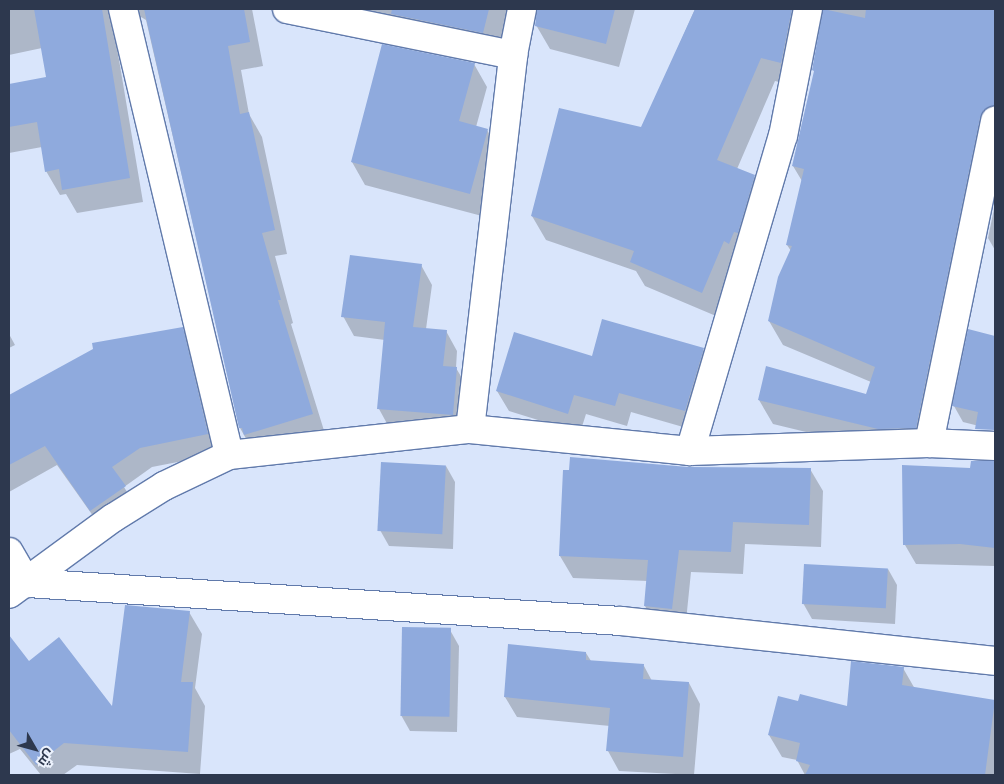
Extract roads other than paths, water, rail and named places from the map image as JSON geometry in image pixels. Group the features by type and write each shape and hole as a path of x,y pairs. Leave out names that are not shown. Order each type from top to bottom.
{"street":[{"path":"124,9 229,454"},
{"path":"287,9 513,55"},
{"path":"470,429 513,55 522,9"},
{"path":"690,451 783,136 808,9"},
{"path":"929,443 995,121"},
{"path":"18,589 65,552 164,486 229,454 470,429 690,451 929,443 995,446"},
{"path":"9,552 18,589"},
{"path":"18,589 621,621 995,661"}]}
